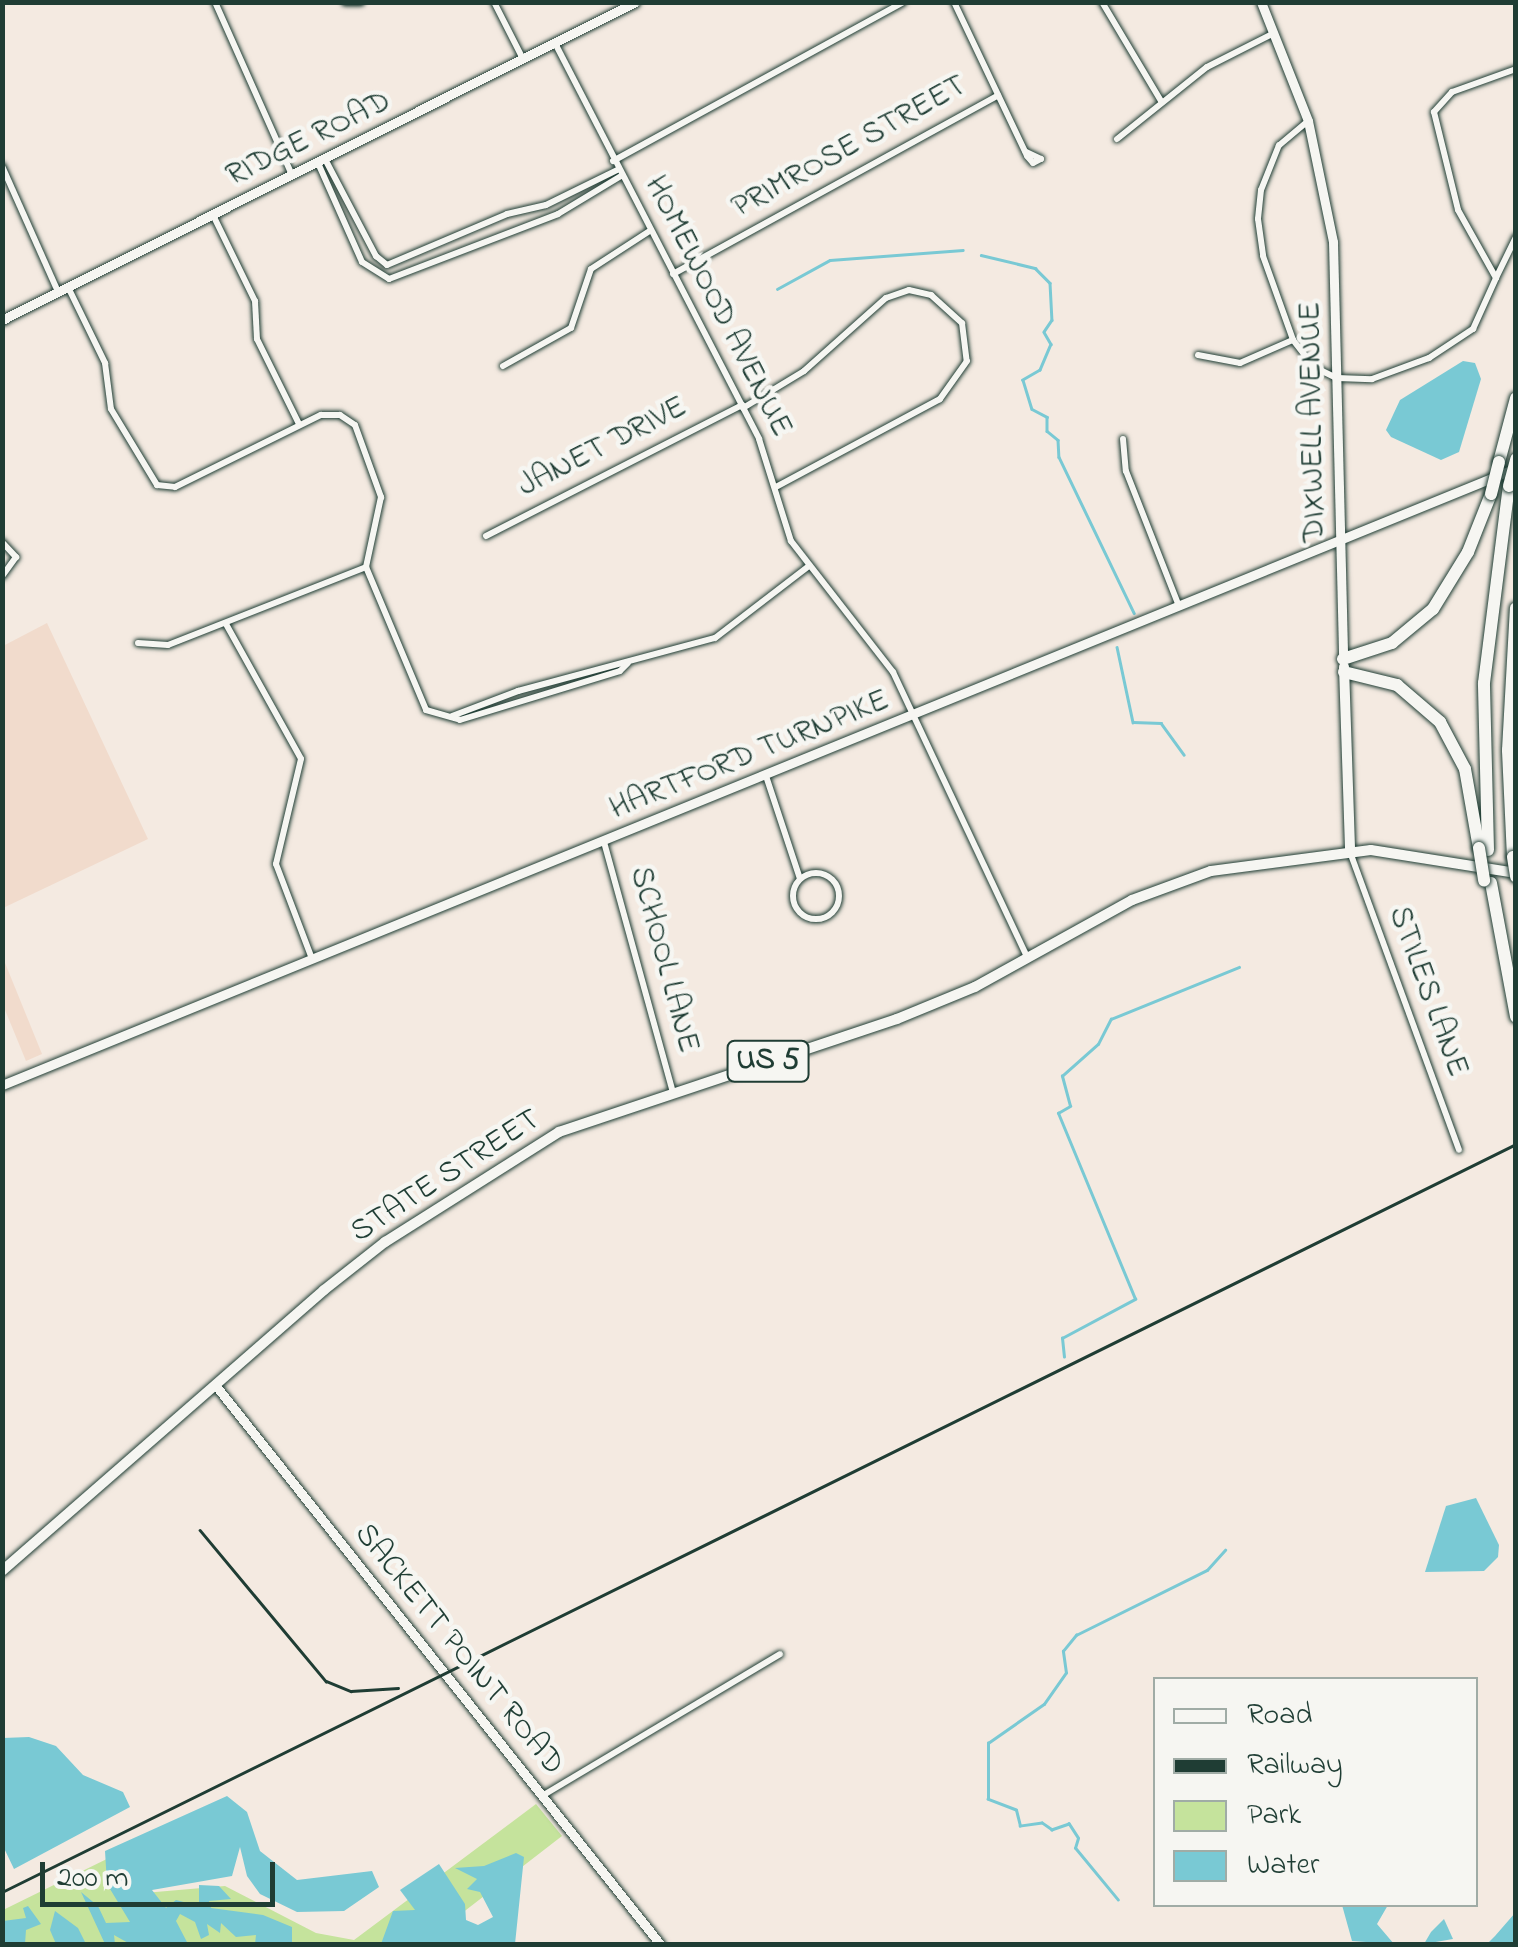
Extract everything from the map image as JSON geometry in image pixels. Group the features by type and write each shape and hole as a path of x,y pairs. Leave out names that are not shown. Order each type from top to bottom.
{"highway":[{"path":"1344,666 1384,648 1433,609 1468,552 1491,494 1516,398"},
{"path":"1483,849 1485,657 1516,459"},
{"path":"1516,608 1508,750 1516,875"},
{"path":"1344,666 1390,682 1440,722 1465,768 1516,1017"}],"main road":[{"name":"RIDGE ROAD","path":"2,320 636,2"},
{"name":"DIXWELL AVENUE","path":"1261,2 1308,121 1333,242 1350,851"},
{"name":"HARTFORD TURNPIKE","path":"2,1086 1516,468"},
{"name":"STATE STREET","path":"2,1571 364,1258 518,1154 559,1132 897,1019 1028,959 1169,884 1246,864 1350,851 1432,855 1516,875"},
{"name":"SACKETT POINT ROAD","path":"216,1386 660,1944"}],"street":[{"path":"214,2 292,176"},
{"path":"345,2 361,2"},
{"path":"494,2 524,61"},
{"path":"613,161 903,2"},
{"path":"954,2 1026,152"},
{"path":"1102,2 1161,101"},
{"path":"1117,139 1207,67 1276,33"},
{"name":"HOMEWOOD AVENUE","path":"556,45 648,232 743,406 776,487 785,528 809,566 876,646 915,716 1028,959"},
{"path":"1496,278 1458,210 1434,108 1452,92 1516,69"},
{"name":"PRIMROSE STREET","path":"673,274 998,95"},
{"path":"1308,121 1280,145 1261,190 1258,219 1293,340 1314,367 1338,378 1388,375 1452,346 1481,316 1516,238"},
{"path":"322,161 383,264"},
{"path":"322,161 362,262 377,275 418,273 586,201 619,173"},
{"path":"2,166 6,186 104,363 112,408 157,486 175,487 298,424 330,414 355,425 380,497 366,567 420,702 434,714 451,717 518,692 628,664 730,630 809,566"},
{"path":"383,264 413,259 619,173"},
{"path":"214,215 255,301 258,339 298,424"},
{"path":"504,366 572,328 591,270 648,232"},
{"path":"377,275 383,264"},
{"name":"JANET DRIVE","path":"486,536 804,371 886,298 909,290 931,295 962,323 967,361 940,398 776,487"},
{"path":"1198,356 1240,363 1293,340"},
{"path":"1123,439 1126,471 1179,607"},
{"path":"2,542 16,555 2,576"},
{"path":"138,643 168,645 366,567"},
{"path":"226,624 302,759 276,864 312,960"},
{"path":"766,776 800,879 793,900 800,913 822,919 834,911 838,889 829,876 814,873 800,879"},
{"name":"SCHOOL LANE","path":"604,842 673,1092"},
{"name":"STILES LANE","path":"1350,851 1459,1150"},
{"path":"542,1796 780,1654"}],"shaded area":[{"path":"47,623 148,839 3,908 3,646"},
{"path":"3,958 42,1054 26,1061 3,1005"}],"green space":[{"path":"536,1804 562,1836 422,1944 3,1944 3,1910 121,1852 144,1893 225,1886 316,1933 354,1940"}],"water":[{"path":"1463,361 1475,363 1481,379 1459,452 1441,460 1391,437 1386,430 1400,400"},
{"path":"1476,1498 1499,1545 1498,1557 1484,1571 1425,1572 1446,1506"},
{"path":"29,1737 56,1746 83,1775 123,1792 130,1807 14,1869 3,1846 3,1738"},
{"path":"227,1796 247,1812 260,1851 297,1880 372,1871 379,1887 344,1911 297,1912 260,1894 247,1876 240,1847 232,1876 152,1890 166,1908 176,1900 199,1906 199,1885 219,1886 231,1899 209,1901 211,1908 263,1915 292,1927 292,1944 255,1944 256,1935 236,1937 221,1923 220,1933 207,1924 209,1935 201,1939 195,1922 180,1914 176,1921 188,1944 130,1944 114,1935 115,1944 105,1944 81,1892 98,1906 106,1923 130,1922 107,1884 105,1851"},
{"path":"516,1853 524,1857 515,1944 381,1944 393,1911 415,1910 400,1890 439,1864 465,1904 466,1920 478,1925 493,1917 480,1892 467,1889 477,1879 455,1868 484,1866"},
{"path":"28,1906 41,1924 26,1930 25,1944 3,1944 3,1921 26,1918 23,1908"},
{"path":"1343,1907 1387,1907 1377,1924 1394,1944 1352,1941"},
{"path":"55,1911 78,1928 86,1944 56,1944 50,1930"},
{"path":"1515,1913 1515,1944 1487,1944 1495,1936"},
{"path":"1444,1919 1453,1939 1424,1944 1431,1932"}],"waterway":[{"path":"777,289 830,260 963,250"},
{"path":"981,255 1035,268 1050,283 1052,320 1044,332 1051,344 1040,370 1023,380 1032,409 1047,417 1047,431 1058,440 1059,457 1134,613"},
{"path":"1117,647 1133,722 1161,723 1184,755"},
{"path":"1064,1357 1062,1338 1135,1299 1058,1113 1070,1106 1062,1076 1098,1044 1111,1019 1239,967"},
{"path":"1118,1900 1075,1848 1078,1838 1069,1824 1052,1830 1042,1823 1020,1826 1016,1810 988,1799 988,1743 1044,1704 1066,1673 1063,1651 1076,1635 1207,1570 1225,1550"}],"railway":[{"path":"2,1892 1516,1144"},
{"path":"200,1530 326,1681 351,1691 398,1688"}]}
